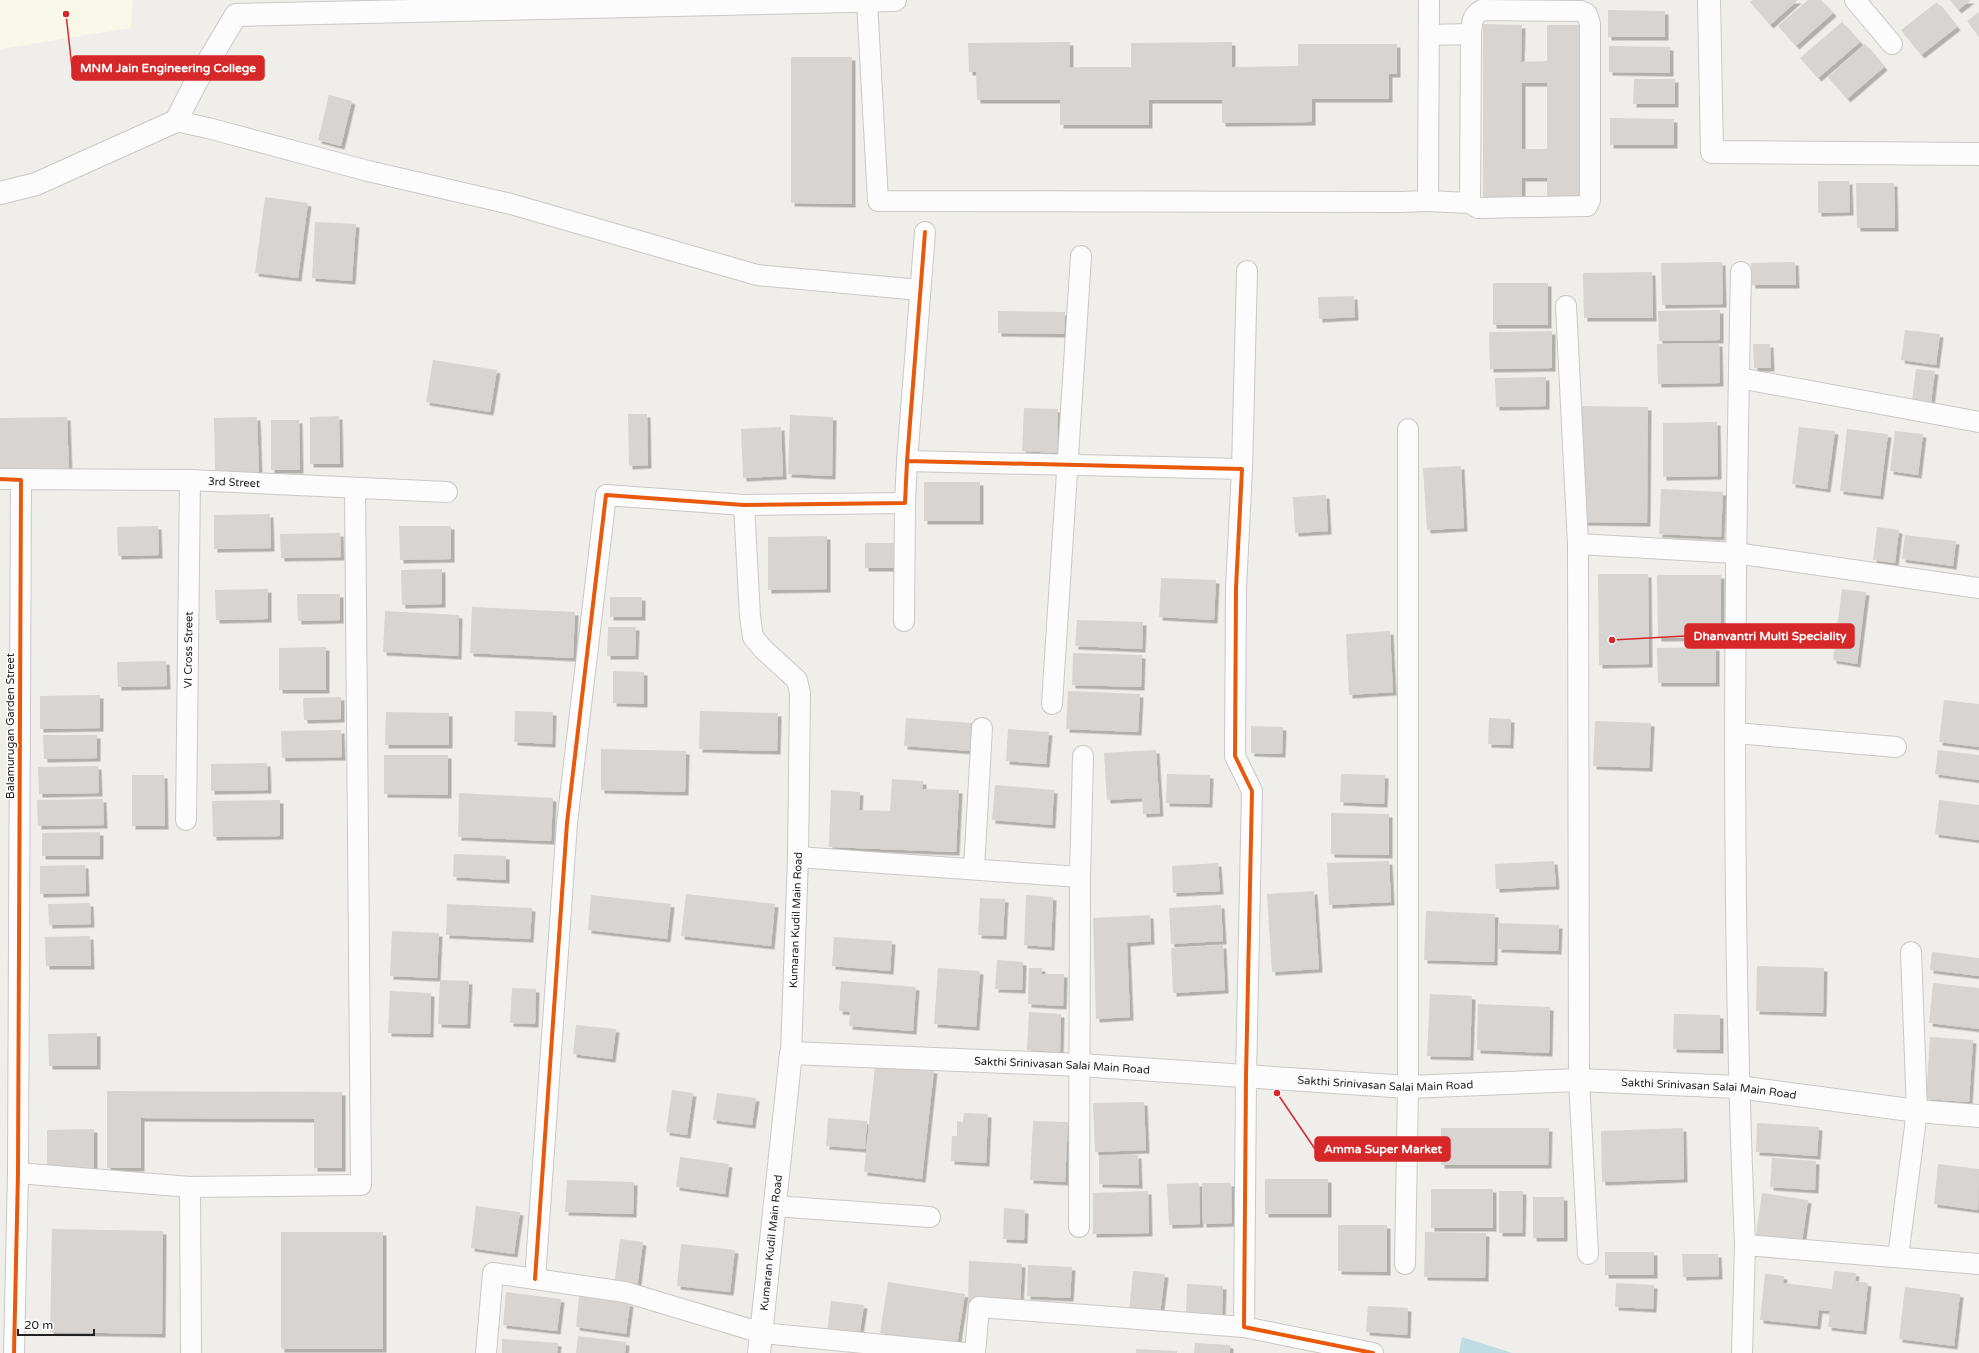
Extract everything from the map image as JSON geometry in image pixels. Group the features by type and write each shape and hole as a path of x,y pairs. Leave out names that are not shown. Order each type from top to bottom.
{"street":[{"path":"176,121 196,82 236,14 895,0"},
{"path":"1428,201 1429,0"},
{"path":"1709,0 1712,152 1979,154"},
{"path":"1855,0 1892,44"},
{"path":"867,1 878,201 1428,201 1470,203 1478,208 1587,206 1590,200 1590,24 1587,14 1581,11 1482,10 1472,19 1470,203"},
{"path":"1429,35 1471,34"},
{"path":"0,193 36,184 176,121 208,128 368,171 510,204 757,275 920,290"},
{"path":"904,621 905,503 907,461 925,232"},
{"path":"1052,704 1081,256"},
{"path":"1244,1327 1246,1076 1252,792 1236,756 1236,588 1242,469 1247,271"},
{"path":"1741,272 1735,553 1738,1087 1745,1245 1742,1353"},
{"path":"1566,306 1578,544 1579,1080 1588,1254"},
{"path":"1739,378 1979,422"},
{"path":"1405,1264 1408,1087 1408,429"},
{"path":"907,461 1068,463 1242,469"},
{"path":"0,479 21,480"},
{"name":"3rd Street","path":"21,480 190,480 447,492"},
{"name":"Balamurugan Garden Street","path":"14,1353 18,1173 21,480"},
{"name":"VI Cross Street","path":"186,820 190,480"},
{"path":"18,1173 190,1187 361,1185 355,488"},
{"path":"535,1279 568,824 606,495 744,505 905,503"},
{"name":"Kumaran Kudil Main Road","path":"744,505 750,616 753,637 764,650 797,680 800,693 798,857 791,1053 760,1343"},
{"path":"1578,544 1735,553 1979,588"},
{"path":"974,869 982,728"},
{"path":"1736,733 1896,747"},
{"path":"1079,1227 1080,877 1083,756"},
{"path":"798,857 1080,877"},
{"path":"1898,1257 1917,1111 1911,952"},
{"name":"Sakthi Srinivasan Salai Main Road","path":"791,1053 1080,1065 1408,1087 1579,1080 1738,1087 1917,1111 1979,1116"},
{"path":"190,1187 191,1353"},
{"path":"774,1206 930,1217"},
{"path":"1745,1245 1979,1264"},
{"path":"486,1353 493,1273 625,1292 760,1343 965,1353"},
{"path":"975,1353 979,1306 1244,1327 1373,1353"}],"shaded area":[{"path":"0,0 133,0 131,28 0,49"}],"water":[{"path":"1462,1337 1512,1353 1459,1353"}],"building":[{"path":"1753,0 1798,0 1770,25 1750,2"},
{"path":"1808,0 1821,0 1833,13 1796,46 1778,26"},
{"path":"1950,0 1971,0 1958,10"},
{"path":"1937,2 1957,27 1921,55 1901,30"},
{"path":"1608,10 1665,11 1665,37 1608,37"},
{"path":"1979,12 1979,37 1967,21"},
{"path":"1842,22 1860,42 1818,78 1800,58"},
{"path":"1483,24 1522,25 1521,62 1547,61 1547,25 1583,25 1584,203 1547,202 1547,178 1522,178 1522,202 1483,202","holes":["1522,83 1547,83 1547,149 1522,149"]},
{"path":"1070,42 1070,67 1131,67 1131,43 1232,42 1232,67 1298,66 1298,44 1397,44 1397,74 1389,74 1389,99 1312,99 1312,122 1222,123 1222,100 1149,100 1149,125 1060,125 1060,100 977,100 976,72 969,72 968,43"},
{"path":"1865,44 1884,67 1847,99 1828,77"},
{"path":"1609,46 1670,47 1670,73 1609,72"},
{"path":"791,57 852,57 852,204 791,203"},
{"path":"1634,79 1675,79 1675,104 1633,104"},
{"path":"329,95 352,101 341,146 318,140"},
{"path":"1610,118 1674,119 1674,145 1610,145"},
{"path":"1818,181 1849,181 1850,212 1818,213"},
{"path":"1856,183 1894,183 1895,228 1857,228"},
{"path":"265,197 308,203 298,278 255,273"},
{"path":"315,222 356,224 352,281 312,278"},
{"path":"1722,262 1723,304 1662,305 1661,263"},
{"path":"1795,262 1796,285 1752,285 1751,263"},
{"path":"1652,272 1653,318 1584,318 1583,273"},
{"path":"1493,283 1548,283 1548,325 1493,325"},
{"path":"1354,296 1355,317 1319,319 1318,297"},
{"path":"1720,310 1720,340 1659,341 1658,311"},
{"path":"998,311 1065,312 1064,334 998,333"},
{"path":"1905,330 1940,334 1936,365 1901,360"},
{"path":"1552,331 1552,368 1490,369 1489,332"},
{"path":"1719,343 1720,383 1658,384 1657,344"},
{"path":"1753,344 1770,344 1771,368 1754,368"},
{"path":"433,360 497,370 490,412 426,402"},
{"path":"1916,369 1935,371 1930,411 1911,409"},
{"path":"1546,377 1546,406 1496,407 1495,378"},
{"path":"1579,406 1648,407 1647,523 1578,522"},
{"path":"1024,408 1058,409 1057,453 1022,451"},
{"path":"628,414 647,414 648,465 629,466"},
{"path":"790,415 833,417 832,476 788,474"},
{"path":"339,416 340,464 310,464 310,417"},
{"path":"67,417 69,472 0,473 0,418"},
{"path":"257,417 259,472 215,472 214,418"},
{"path":"271,420 299,420 300,470 271,470"},
{"path":"1717,422 1718,476 1663,477 1663,423"},
{"path":"781,427 783,476 743,478 741,429"},
{"path":"1799,427 1835,431 1827,489 1792,484"},
{"path":"1847,429 1888,434 1880,496 1840,491"},
{"path":"1895,431 1923,434 1918,475 1890,471"},
{"path":"1461,466 1464,528 1427,530 1423,468"},
{"path":"924,482 980,482 980,521 924,521"},
{"path":"1661,489 1723,492 1721,537 1659,534"},
{"path":"1326,495 1328,531 1295,533 1293,497"},
{"path":"270,514 271,548 214,549 214,515"},
{"path":"158,526 159,555 118,556 117,527"},
{"path":"399,526 451,526 451,559 400,560"},
{"path":"1877,527 1899,530 1895,563 1873,560"},
{"path":"340,533 341,557 281,558 280,534"},
{"path":"1905,535 1956,541 1953,566 1902,559"},
{"path":"827,536 827,589 768,590 768,537"},
{"path":"865,543 895,543 896,568 865,568"},
{"path":"442,569 442,604 402,605 401,570"},
{"path":"1598,574 1648,574 1649,664 1599,665"},
{"path":"1657,575 1721,575 1721,637 1658,638"},
{"path":"1161,578 1216,580 1214,620 1159,617"},
{"path":"268,589 268,619 216,620 215,590"},
{"path":"1842,589 1866,592 1857,664 1833,660"},
{"path":"297,594 340,594 340,620 298,621"},
{"path":"610,597 642,597 642,617 610,617"},
{"path":"472,607 575,612 573,658 470,653"},
{"path":"385,611 459,615 458,656 383,652"},
{"path":"1077,620 1143,622 1142,649 1075,646"},
{"path":"608,627 636,627 635,656 607,656"},
{"path":"1390,631 1393,692 1349,695 1346,634"},
{"path":"326,647 326,690 279,690 279,648"},
{"path":"1716,647 1716,683 1658,683 1657,648"},
{"path":"1073,653 1142,655 1141,687 1072,685"},
{"path":"166,661 167,686 118,687 117,662"},
{"path":"613,671 644,672 644,704 613,703"},
{"path":"1068,691 1140,694 1138,732 1066,729"},
{"path":"100,695 100,728 40,729 40,696"},
{"path":"341,697 341,719 304,720 303,698"},
{"path":"1944,700 1979,704 1979,747 1939,742"},
{"path":"515,711 553,712 552,744 514,742"},
{"path":"700,711 778,713 777,751 699,749"},
{"path":"386,712 449,713 449,745 385,745"},
{"path":"906,718 973,723 971,751 904,746"},
{"path":"1489,718 1511,719 1510,745 1488,744"},
{"path":"1595,721 1651,723 1649,768 1593,766"},
{"path":"1251,726 1283,727 1282,754 1251,753"},
{"path":"1008,729 1049,732 1046,764 1006,761"},
{"path":"341,730 342,757 282,758 281,731"},
{"path":"43,735 97,735 97,758 44,759"},
{"path":"601,749 686,751 685,792 601,790"},
{"path":"1156,750 1160,813 1143,814 1142,798 1107,800 1104,753"},
{"path":"1938,750 1979,755 1979,780 1935,774"},
{"path":"384,755 448,755 448,795 384,794"},
{"path":"267,763 268,790 211,791 211,764"},
{"path":"98,766 99,793 39,794 38,767"},
{"path":"1167,774 1210,775 1209,804 1166,803"},
{"path":"1341,774 1385,775 1384,804 1340,802"},
{"path":"132,775 164,775 165,826 132,826"},
{"path":"892,779 923,781 923,789 959,790 956,852 829,847 831,790 860,792 859,810 890,811"},
{"path":"995,785 1054,790 1052,825 992,820"},
{"path":"459,793 553,798 551,841 458,837"},
{"path":"103,799 104,825 38,826 37,800"},
{"path":"280,800 280,836 213,837 212,801"},
{"path":"1939,800 1979,805 1979,840 1935,834"},
{"path":"1331,813 1389,814 1389,855 1331,854"},
{"path":"100,832 100,856 42,856 42,833"},
{"path":"454,854 506,856 506,880 453,877"},
{"path":"1389,861 1391,902 1329,905 1327,863"},
{"path":"1554,861 1556,886 1496,889 1495,864"},
{"path":"1218,863 1220,891 1173,893 1172,866"},
{"path":"85,865 86,893 40,894 40,866"},
{"path":"1314,891 1319,969 1272,972 1267,894"},
{"path":"686,894 775,904 771,946 681,936"},
{"path":"591,895 671,904 667,939 588,930"},
{"path":"1026,895 1053,897 1051,947 1024,945"},
{"path":"980,898 1005,899 1003,936 978,935"},
{"path":"90,903 91,924 49,925 48,904"},
{"path":"447,904 532,908 530,939 446,935"},
{"path":"1221,905 1223,941 1171,944 1169,908"},
{"path":"1426,911 1495,914 1494,962 1424,960"},
{"path":"1150,915 1151,941 1127,943 1130,1017 1096,1019 1093,918"},
{"path":"1499,923 1559,925 1558,951 1498,949"},
{"path":"392,931 439,933 437,978 390,976"},
{"path":"90,936 91,966 46,966 45,937"},
{"path":"834,937 892,941 890,971 832,966"},
{"path":"1223,945 1225,990 1173,993 1171,948"},
{"path":"1932,952 1979,958 1979,976 1930,970"},
{"path":"997,960 1023,962 1022,990 995,989"},
{"path":"1757,966 1824,968 1823,1013 1756,1011"},
{"path":"938,968 980,971 976,1027 934,1024"},
{"path":"1029,968 1042,968 1042,974 1064,974 1063,1006 1028,1004"},
{"path":"440,980 469,981 467,1025 438,1024"},
{"path":"841,981 916,987 913,1031 849,1026 850,1012 839,1011"},
{"path":"1933,983 1979,988 1979,1029 1929,1023"},
{"path":"512,988 536,989 535,1024 510,1023"},
{"path":"390,991 431,993 430,1034 388,1033"},
{"path":"1430,994 1472,996 1470,1057 1427,1056"},
{"path":"1478,1004 1550,1007 1549,1053 1477,1050"},
{"path":"1029,1012 1061,1014 1060,1052 1027,1050"},
{"path":"1674,1014 1720,1015 1720,1050 1673,1049"},
{"path":"576,1025 616,1029 612,1059 573,1054"},
{"path":"97,1033 97,1066 49,1066 48,1034"},
{"path":"1930,1037 1973,1040 1969,1102 1926,1099"},
{"path":"875,1066 934,1070 922,1179 864,1172"},
{"path":"672,1090 693,1093 687,1135 666,1132"},
{"path":"107,1091 342,1092 342,1168 314,1168 314,1119 141,1118 141,1168 107,1168"},
{"path":"717,1093 756,1098 752,1125 713,1120"},
{"path":"1144,1102 1146,1150 1095,1152 1093,1103"},
{"path":"964,1113 988,1114 986,1163 951,1161 952,1136 957,1136 957,1121 963,1122"},
{"path":"828,1118 867,1121 865,1149 826,1146"},
{"path":"1033,1121 1068,1122 1065,1182 1030,1180"},
{"path":"1757,1123 1819,1127 1817,1156 1756,1152"},
{"path":"1441,1128 1549,1128 1548,1165 1441,1165"},
{"path":"1683,1128 1684,1179 1602,1182 1601,1131"},
{"path":"94,1129 94,1170 47,1171 47,1130"},
{"path":"1099,1155 1138,1155 1139,1185 1099,1184"},
{"path":"680,1157 729,1164 725,1194 676,1187"},
{"path":"1772,1158 1816,1161 1815,1190 1770,1187"},
{"path":"1938,1164 1979,1169 1978,1210 1934,1204"},
{"path":"1265,1179 1328,1179 1328,1214 1265,1214"},
{"path":"567,1180 634,1182 633,1214 565,1212"},
{"path":"1199,1183 1200,1224 1169,1225 1167,1184"},
{"path":"1202,1183 1231,1183 1232,1223 1203,1224"},
{"path":"1431,1189 1493,1189 1493,1228 1431,1228"},
{"path":"1148,1191 1149,1233 1093,1234 1093,1193"},
{"path":"1499,1191 1523,1191 1522,1233 1499,1233"},
{"path":"1762,1193 1808,1200 1802,1242 1756,1235"},
{"path":"1533,1197 1564,1197 1564,1238 1533,1238"},
{"path":"476,1206 520,1212 514,1254 471,1248"},
{"path":"1004,1208 1025,1210 1024,1240 1003,1239"},
{"path":"1338,1225 1387,1225 1387,1272 1338,1271"},
{"path":"52,1229 163,1231 162,1334 50,1332"},
{"path":"281,1232 383,1232 383,1349 281,1349"},
{"path":"1425,1232 1486,1233 1485,1278 1424,1277"},
{"path":"620,1239 643,1242 637,1289 614,1286"},
{"path":"681,1244 735,1250 730,1292 677,1286"},
{"path":"1605,1252 1654,1252 1654,1275 1605,1275"},
{"path":"1682,1254 1718,1254 1719,1276 1683,1277"},
{"path":"969,1261 1022,1264 1020,1305 968,1303"},
{"path":"1028,1265 1072,1267 1070,1298 1027,1296"},
{"path":"1133,1271 1165,1274 1160,1314 1129,1311"},
{"path":"1834,1271 1856,1273 1855,1281 1868,1283 1863,1331 1828,1327 1830,1311 1819,1310 1817,1326 1760,1320 1765,1274 1784,1276 1783,1283 1832,1289"},
{"path":"888,1282 965,1294 957,1345 880,1333"},
{"path":"1616,1283 1654,1285 1653,1309 1615,1307"},
{"path":"1187,1284 1223,1286 1222,1315 1186,1313"},
{"path":"1905,1287 1960,1294 1954,1346 1899,1339"},
{"path":"506,1292 561,1299 557,1331 503,1325"},
{"path":"579,1296 630,1303 626,1334 576,1327"},
{"path":"831,1301 864,1305 859,1338 827,1333"},
{"path":"1368,1306 1408,1308 1407,1335 1366,1332"},
{"path":"578,1336 626,1342 625,1353 576,1353"},
{"path":"502,1339 558,1343 557,1353 502,1353"},
{"path":"1195,1343 1230,1345 1230,1353 1194,1353"},
{"path":"1136,1349 1177,1351 1177,1353 1136,1353"}],"cycle path":[{"path":"535,1279 567,823 606,495 744,505 905,503 925,232"},
{"path":"907,461 1242,469 1236,588 1235,756 1252,791 1246,1076 1244,1327 1373,1353"},
{"path":"0,479 21,480 18,1173 14,1353"}],"place":[{"name":"MNM Jain Engineering College","path":"66,14"},
{"name":"Dhanvantri Multi Speciality","path":"1612,640"},
{"name":"Amma Super Market","path":"1277,1093"}]}
